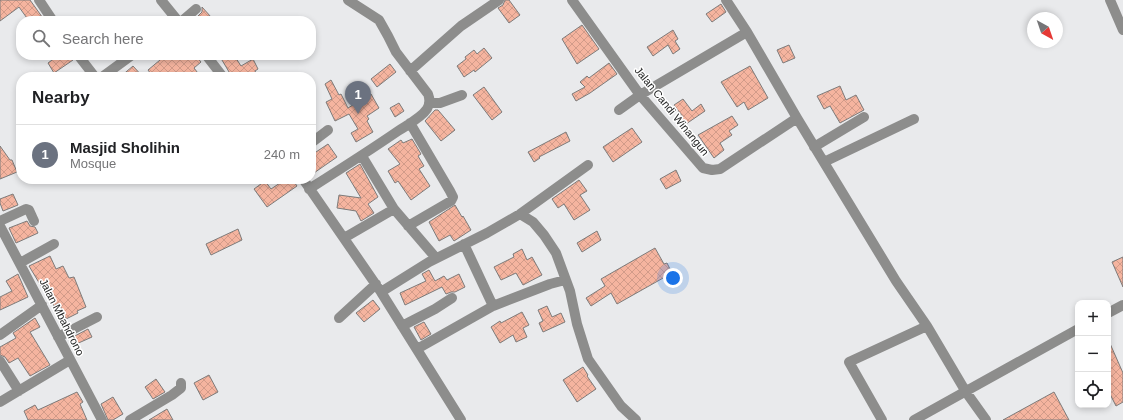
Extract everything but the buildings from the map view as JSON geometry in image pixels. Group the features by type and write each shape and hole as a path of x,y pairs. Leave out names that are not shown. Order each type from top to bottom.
{"street":[{"path":"39,0 50,16"},
{"path":"161,0 174,16"},
{"path":"309,189 362,156 410,123 427,109 429,103 430,98 428,94 396,52 379,20 348,0"},
{"path":"410,71 461,26 499,0"},
{"name":"Jalan Candi Winangun","path":"572,0 640,95 703,168 712,170 720,169 797,118"},
{"path":"726,0 747,32 814,147 896,281 927,326 966,392 986,420"},
{"path":"1110,0 1123,30"},
{"path":"188,16 196,9"},
{"path":"619,110 640,95 747,32"},
{"path":"82,60 91,72"},
{"path":"109,72 125,60"},
{"path":"210,60 219,72"},
{"path":"429,103 440,103 462,95"},
{"path":"814,147 864,117"},
{"path":"824,162 914,120"},
{"path":"408,226 451,201 453,197 410,123"},
{"path":"316,139 328,130"},
{"path":"362,156 394,209 436,258"},
{"path":"339,318 379,288 520,214 588,165"},
{"path":"306,184 379,288 461,420"},
{"path":"0,227 26,209 29,210 34,221"},
{"path":"344,238 394,209"},
{"path":"520,214 533,222 550,243 570,291 577,324 588,359 621,406 636,420"},
{"name":"Jalan Mbahdrono","path":"0,227 102,420"},
{"path":"20,263 54,244"},
{"path":"464,244 493,306"},
{"path":"417,349 493,306 550,284 565,280"},
{"path":"402,326 435,309 452,298"},
{"path":"0,335 42,305"},
{"path":"1111,311 1123,305"},
{"path":"58,337 97,317"},
{"path":"882,420 849,362 927,326"},
{"path":"914,420 1075,331"},
{"path":"0,402 70,360"},
{"path":"0,361 19,391"},
{"path":"130,420 172,395 181,388 181,383"}],"place":[{"name":"Masjid Sholihin","path":"358,114"}]}
